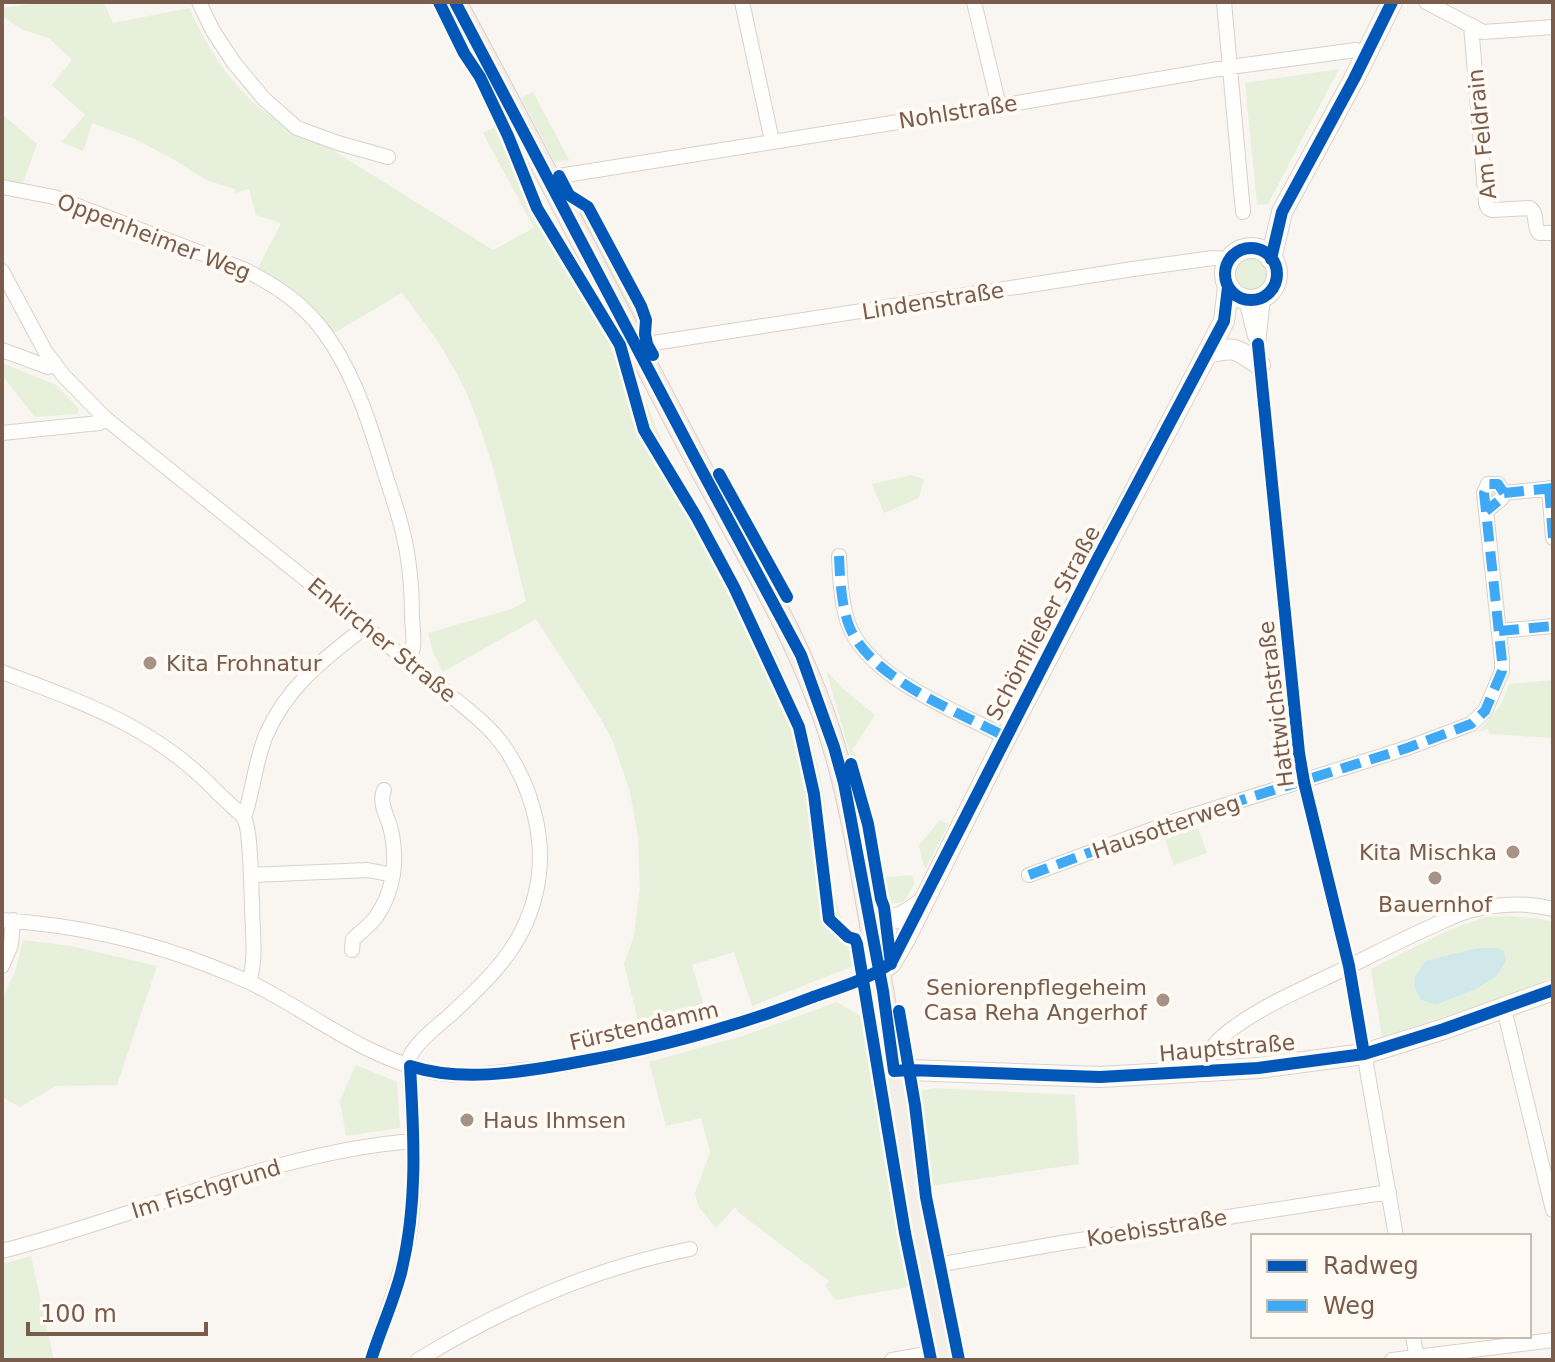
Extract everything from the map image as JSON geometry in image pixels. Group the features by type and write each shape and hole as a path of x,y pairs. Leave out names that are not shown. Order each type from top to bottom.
{"main road":[{"path":"455,2 801,655 844,783 880,971 926,1267 945,1356"},
{"path":"1263,254 1392,2"},
{"path":"1241,250 1263,254 1276,271 1276,278 1271,289 1245,296 1225,273 1229,259 1241,250"},
{"name":"Schönfließer Straße","path":"880,971 891,963 1224,321 1245,296"},
{"path":"1207,353 1229,348 1240,351 1260,365"},
{"path":"867,899 880,914 892,919 903,917 921,904"},
{"name":"Hauptstraße","path":"894,1071 1085,1077 1258,1068 1364,1054 1553,990"}],"street":[{"path":"199,2 234,63 264,99 297,128 388,157"},
{"path":"742,2 772,141"},
{"path":"974,2 999,106"},
{"path":"1224,2 1243,212"},
{"path":"1426,2 1483,32 1553,27"},
{"name":"Am Feldrain","path":"1471,25 1486,203 1492,210 1530,208 1535,216 1537,231 1553,233"},
{"name":"Nohlstraße","path":"549,180 1230,67 1356,50 1367,54"},
{"name":"Oppenheimer Weg","path":"2,187 54,197 243,269 291,297 316,322 356,390 402,528 409,560 412,610 413,654 408,660"},
{"name":"Lindenstraße","path":"637,349 647,344 1147,267 1213,258 1229,259"},
{"name":"Enkircher Straße","path":"2,271 26,317 63,375 105,418 489,728 522,777 533,806 540,862 536,894 526,925 509,955 486,982 413,1050 410,1066"},
{"name":"Hattwichstraße","path":"1245,296 1258,344 1304,782 1349,966 1396,1234"},
{"path":"2,350 48,367 54,362"},
{"path":"2,433 99,423 105,418"},
{"name":"Hausotterweg","path":"1029,875 1172,822 1304,782 1471,724 1485,711 1502,671 1484,493 1488,484 1498,484 1504,493 1551,488"},
{"path":"1551,488 1553,538"},
{"path":"839,556 848,623 863,651 903,684 1006,737"},
{"path":"1499,631 1553,626"},
{"path":"249,982 253,966 251,875 244,818 256,766 267,734 304,676 365,627"},
{"path":"2,672 119,718 172,751 244,818"},
{"path":"352,950 353,939 375,918 388,895 393,875 392,835 381,800 384,790"},
{"path":"251,875 368,870 393,875"},
{"path":"1198,1073 1209,1050 1235,1026 1406,937 1466,912 1502,905 1553,909"},
{"path":"2,966 11,945 8,920"},
{"name":"Fürstendamm","path":"8,920 76,928 145,943 249,982 352,1042 410,1066 425,1071 474,1075 544,1068 658,1046 756,1019 880,971"},
{"path":"1504,1009 1553,1210"},
{"path":"371,1360 401,1274 409,1233 414,1179 410,1066"},
{"name":"Im Fischgrund","path":"2,1251 266,1170 337,1153 413,1141"},
{"name":"Koebisstraße","path":"926,1267 1389,1192"},
{"path":"418,1360 487,1321 553,1291 618,1268 690,1249"},
{"path":"1413,1338 1417,1358"},
{"path":"1392,1360 1553,1340"},
{"path":"892,1360 945,1356"}],"green space":[{"path":"44,2 104,2 113,23 189,8 224,69 271,117 313,138 493,250 534,228 483,133 500,124 647,405 678,480 720,546 779,659 817,763 824,796 829,879 856,965 752,1006 734,952 692,965 708,1019 642,1037 624,964 634,936 640,887 638,836 630,792 613,742 601,719 536,619 443,672 433,652 428,633 512,609 526,601 485,441 452,364 402,293 334,333 299,297 258,268 281,223 256,215 249,189 235,193 235,189 206,180 137,140 92,123 83,151 61,142 85,115 52,85 72,60 49,38 21,29 2,16 2,8"},
{"path":"1339,69 1268,204 1257,205 1245,83"},
{"path":"533,92 569,160 555,162 521,98"},
{"path":"2,114 37,144 23,183 2,180"},
{"path":"565,197 585,209 639,312 641,334"},
{"path":"1250,255 1264,260 1269,274 1264,288 1250,293 1236,288 1231,274 1236,260"},
{"path":"2,363 56,385 79,409 78,414 35,417 2,375"},
{"path":"911,475 924,479 919,498 884,513 872,484"},
{"path":"826,670 875,715 852,750 857,755 852,761"},
{"path":"1553,680 1553,738 1489,734 1488,729 1478,732 1500,706 1509,684"},
{"path":"940,820 949,824 926,868 919,845"},
{"path":"1195,820 1207,853 1174,865 1163,834"},
{"path":"912,875 914,884 906,899 901,903 889,903 884,877"},
{"path":"1512,916 1553,922 1553,976 1528,989 1382,1037 1371,969 1447,931 1485,917","holes":["1477,948 1506,961 1497,976 1476,989 1436,1005 1421,1000 1414,988 1415,976 1426,962"]},
{"path":"23,940 71,946 157,966 117,1085 56,1086 20,1107 2,1097 2,999 15,972"},
{"path":"837,1002 865,1019 912,1286 836,1300 825,1286 829,1281 735,1207 716,1228 698,1206 695,1193 710,1152 701,1118 666,1126 649,1062 746,1035"},
{"path":"356,1065 397,1082 400,1128 346,1136 340,1100"},
{"path":"935,1088 1075,1095 1079,1164 930,1186 917,1099 920,1091"},
{"path":"31,1256 54,1360 2,1360 2,1264"}],"water":[{"path":"1477,948 1504,951 1506,961 1497,976 1476,989 1436,1005 1421,1000 1414,987 1415,976 1426,961"}],"marked path":[{"path":"1029,875 1172,822 1407,748 1471,724 1485,711 1502,671 1484,493 1488,484 1498,484 1504,493 1502,498 1486,511"},
{"path":"1549,488 1553,538"},
{"path":"1504,493 1553,488"},
{"path":"839,556 842,598 848,623 858,643 893,676 916,691 1006,737"},
{"path":"1499,631 1553,626"}],"cycle path":[{"path":"439,2 464,53 480,77 537,208 620,345 644,430 734,587 799,727 814,794 829,919 857,944 905,1233 931,1360"},
{"path":"455,2 801,655 844,783 883,991 894,1071 1100,1077 1258,1068 1364,1054 1553,990"},
{"path":"1271,259 1282,212 1392,2"},
{"path":"559,176 569,195 588,207 641,306 646,320 647,344 653,355"},
{"path":"1251,248 1269,256 1277,274 1269,292 1251,300 1233,292 1225,274 1233,256 1251,248"},
{"path":"371,1360 401,1273 410,1221 413,1144 410,1066 448,1074 508,1073 630,1052 753,1019 854,983 891,963 1098,558 1224,321 1228,287"},
{"path":"1258,344 1299,753 1349,966 1364,1054"},
{"path":"719,474 787,597"},
{"path":"851,764 868,824 891,964"},
{"path":"899,1011 926,1197 959,1360"}],"place":[{"name":"Kita Frohnatur","path":"150,663"},
{"name":"Kita Mischka","path":"1513,852"},
{"name":"Bauernhof","path":"1435,878"},
{"name":"Seniorenpflegeheim Casa Reha Angerhof","path":"1163,1000"},
{"name":"Haus Ihmsen","path":"467,1120"}]}
